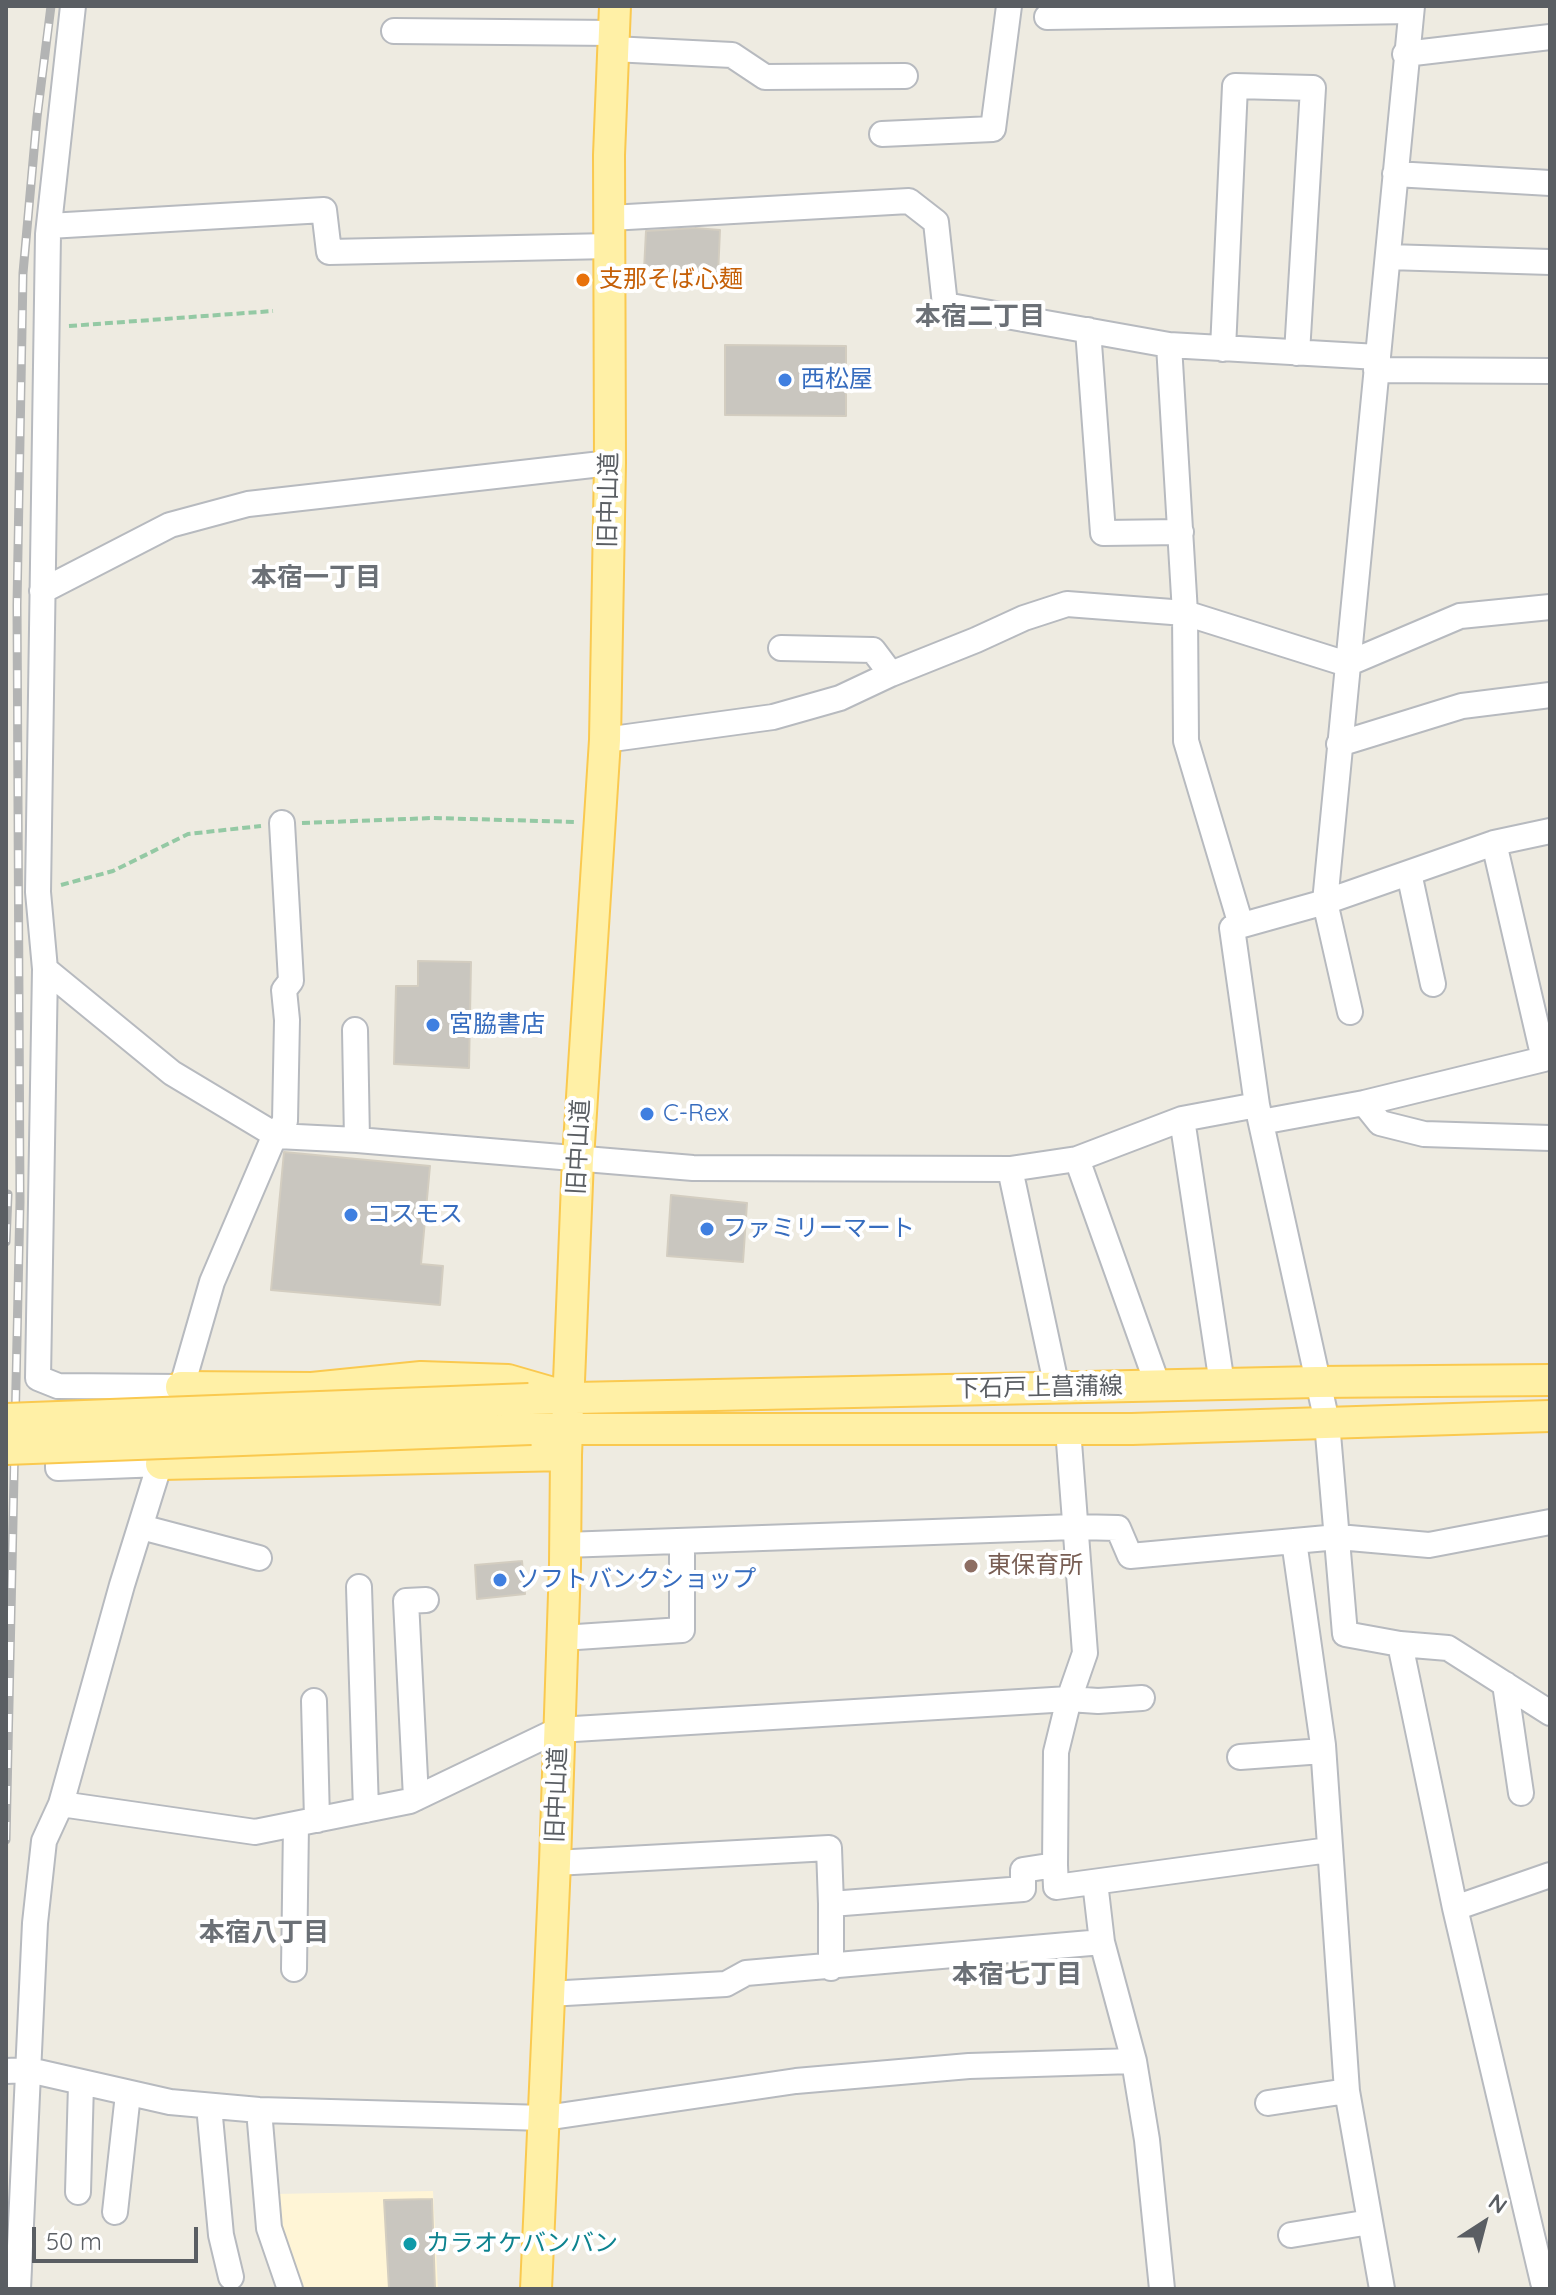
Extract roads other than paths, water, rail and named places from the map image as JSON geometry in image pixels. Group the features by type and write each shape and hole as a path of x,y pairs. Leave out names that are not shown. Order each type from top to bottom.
{"main road":[{"name":"旧中山道","path":"536,2289 555,1863 578,1159 605,740 614,29"},
{"path":"181,1387 312,1388 421,1377 508,1380 568,1397"},
{"name":"下石戸上菖蒲線","path":"6,1419 568,1397 1550,1380"},
{"name":"下石戸上菖蒲線","path":"6,1449 531,1429 567,1441 1550,1416"},
{"path":"161,1464 567,1441"}],"street":[{"path":"73,6 49,226 38,892 45,969 38,1378 58,1386 181,1387"},
{"path":"882,134 993,129 1009,6"},
{"path":"1047,17 1411,9 1325,902 1350,1012"},
{"path":"394,31 614,29 732,55 765,77 905,76"},
{"path":"1405,54 1550,37"},
{"path":"1223,349 1235,86 1313,88 1297,353"},
{"path":"1395,174 1550,183"},
{"path":"49,226 324,210 329,252 610,232 909,201 936,222 945,305 1169,345 1297,353 1377,363 1550,371"},
{"path":"1388,257 1550,262"},
{"path":"1088,330 1103,533 1181,532"},
{"path":"1169,345 1185,613 1186,741 1241,925"},
{"path":"42,591 170,525 248,504 610,463"},
{"path":"605,740 773,717 840,698 1024,618 1067,604 1185,613 1347,664 1460,616 1550,607"},
{"path":"781,648 873,650 891,674"},
{"path":"1339,744 1462,706 1550,695"},
{"path":"18,2289 17,2071 44,1841 61,1804 212,1282 271,1144 285,1121 287,1020 284,990 291,981 282,823"},
{"path":"1550,831 1494,843 1325,902 1232,928 1259,1113 1327,1422 1345,1634 1400,1644 1448,1648 1550,1713"},
{"path":"45,969 172,1073 277,1136 693,1168 1010,1169 1077,1159 1182,1119 1364,1103 1544,1059 1494,843"},
{"path":"1409,873 1433,984"},
{"path":"355,1030 357,1140"},
{"path":"1364,1103 1380,1123 1411,1131 1550,1138"},
{"path":"1182,1119 1222,1384"},
{"path":"1077,1159 1158,1386"},
{"path":"1010,1169 1057,1388"},
{"path":"58,1386 58,1468 161,1464"},
{"path":"1068,1429 1085,1653 1069,1699 1056,1752 1056,1887 1329,1850"},
{"path":"564,1545 1075,1527 1118,1528 1130,1556 1338,1537 1429,1545 1550,1522"},
{"path":"141,1527 259,1558"},
{"path":"562,1638 682,1630 682,1541"},
{"path":"1294,1541 1323,1751 1347,2091 1382,2289"},
{"path":"359,1587 366,1810"},
{"path":"416,1798 406,1601 426,1600"},
{"path":"1400,1644 1455,1908 1540,2284"},
{"path":"1505,1684 1521,1793"},
{"path":"61,1804 255,1832 416,1798 558,1730 1069,1699 1142,1698"},
{"path":"294,1969 314,1701"},
{"path":"1240,1757 1323,1751"},
{"path":"555,1863 829,1848 831,1968"},
{"path":"831,1904 1023,1889 1023,1870 1055,1865"},
{"path":"1455,1908 1550,1875"},
{"path":"1095,1882 1102,1942 1134,2061 1147,2140 1162,2289"},
{"path":"548,1994 726,1984 746,1973 1102,1942"},
{"path":"17,2071 170,2102 209,2106 545,2118 796,2081 969,2066 1134,2061"},
{"path":"78,2192 81,2084"},
{"path":"1268,2103 1347,2091"},
{"path":"115,2212 128,2094"},
{"path":"209,2106 221,2235 231,2277"},
{"path":"259,2110 269,2228 290,2289"},
{"path":"1291,2235 1370,2222"}],"railway":[{"path":"6,1840 20,1202 17,605 23,273 51,6"},
{"path":"6,1242 8,1194"}],"place":[{"name":"支那そば心麺","path":"583,280"},
{"name":"西松屋","path":"785,380"},
{"name":"宮脇書店","path":"433,1025"},
{"name":"C-Rex","path":"647,1114"},
{"name":"コスモス","path":"351,1215"},
{"name":"ファミリーマート","path":"707,1229"},
{"name":"東保育所","path":"971,1566"},
{"name":"ソフトバンクショップ","path":"500,1580"},
{"name":"カラオケバンバン","path":"410,2244"}],"district":[{"name":"本宿二丁目","path":"980,317"},
{"name":"本宿一丁目","path":"316,578"},
{"name":"本宿八丁目","path":"264,1933"},
{"name":"本宿七丁目","path":"1017,1975"}]}
